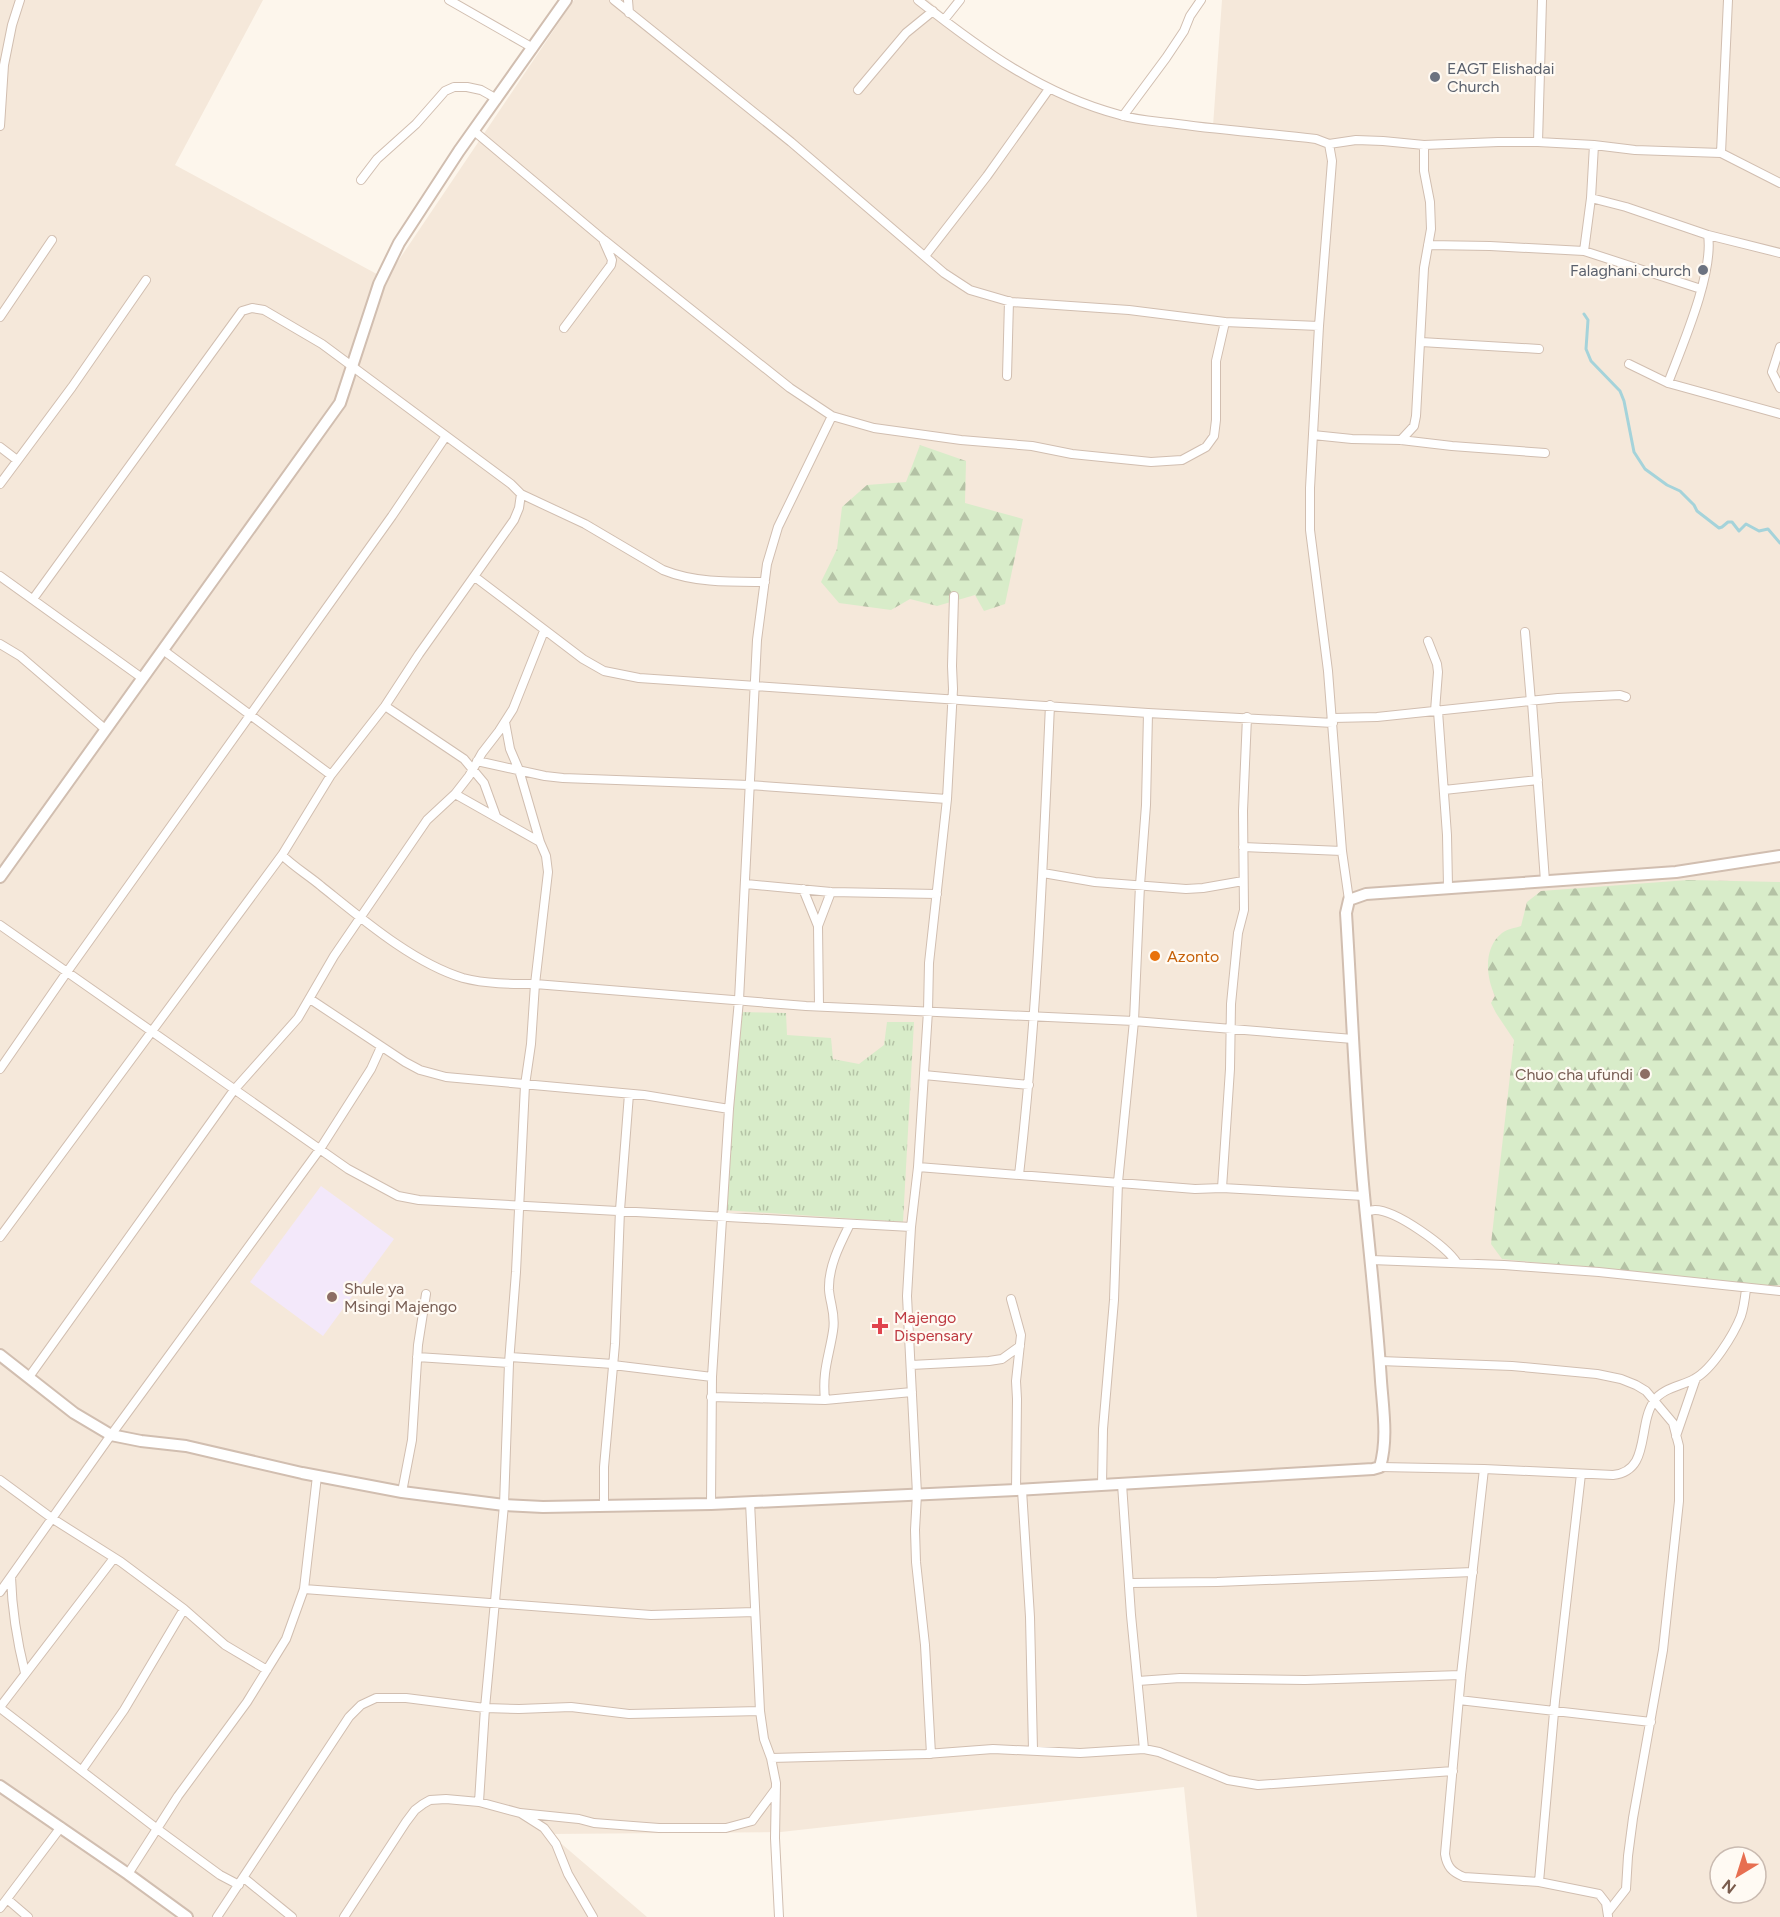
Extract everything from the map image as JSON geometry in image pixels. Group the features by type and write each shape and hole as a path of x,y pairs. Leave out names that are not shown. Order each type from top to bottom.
{"street":[{"path":"0,126 7,45 20,0"},
{"path":"449,0 533,48"},
{"path":"0,877 340,403 379,284 399,243 566,0"},
{"path":"614,0 791,142 944,273 970,290 1009,301 1129,310 1225,322 1319,326"},
{"path":"628,0 629,13"},
{"path":"918,0 1007,65 1049,89 1095,108 1123,116 1215,130 1316,139 1329,144 1356,140 1424,145 1538,142 1635,150 1721,153 1780,183"},
{"path":"944,20 960,0"},
{"path":"1123,116 1166,58 1202,0"},
{"path":"1538,142 1542,0"},
{"path":"1721,153 1728,0"},
{"path":"858,90 912,27 933,11"},
{"path":"361,180 377,159 416,124 445,91 454,87 466,87 481,90 497,99"},
{"path":"925,256 987,176 1049,89"},
{"path":"474,131 604,240 790,388 832,416 874,428 961,440 1032,446 1072,454 1151,462 1182,460 1206,447 1214,436 1216,361 1225,322"},
{"path":"1329,144 1332,169 1319,326 1310,488 1310,530 1328,671 1342,851 1350,900 1346,914 1353,1039 1385,1436 1380,1467"},
{"path":"1401,440 1414,426 1424,268 1431,229 1430,202 1424,171 1424,145"},
{"path":"1584,251 1591,198 1594,145"},
{"path":"1591,198 1626,207 1708,235 1780,252"},
{"path":"1668,383 1701,289 1708,261 1708,235"},
{"path":"0,317 52,240"},
{"path":"564,328 611,265 612,260 604,240"},
{"path":"1428,245 1480,245 1584,251 1701,289"},
{"path":"0,484 72,387 146,280"},
{"path":"1007,376 1009,301"},
{"path":"33,599 242,311 252,308 264,310 322,344 511,483 521,494 585,524 663,570 673,574 730,582 765,582"},
{"path":"1421,342 1539,349"},
{"path":"1780,347 1772,369 1780,388"},
{"path":"1629,364 1668,383 1780,414"},
{"path":"711,1504 712,1377 729,1109 740,1000 757,640 771,549 778,527 832,416"},
{"path":"1313,435 1401,440 1545,453"},
{"path":"0,1069 392,516 446,436"},
{"path":"0,447 17,460"},
{"path":"0,1236 282,855 331,776 385,706 418,654 475,577 513,520 519,508 521,494"},
{"path":"0,576 142,678"},
{"path":"475,577 582,659 604,671 639,678 1148,713 1333,721 1558,698 1620,695 1626,697"},
{"path":"931,1754 925,1645 916,1562 917,1494 907,1296 911,1227 918,1167 929,963 947,799 953,700 954,596"},
{"path":"29,1377 234,1090 298,1018 334,956 427,820 454,794 505,722 513,709 544,631"},
{"path":"1525,632 1545,881"},
{"path":"1428,641 1438,672 1436,711 1444,790 1448,887"},
{"path":"0,644 20,656 105,729"},
{"path":"163,650 331,776"},
{"path":"1019,1175 1034,1016 1050,705"},
{"path":"385,706 475,765 519,770 545,776 594,780 749,785 947,799"},
{"path":"1102,1485 1105,1406 1114,1300 1118,1182 1134,1021 1146,805 1148,713"},
{"path":"1222,1188 1232,1028 1231,1004 1238,933 1244,910 1243,846 1247,717"},
{"path":"479,1802 485,1708 504,1505 525,1085 548,872 546,856 519,770 510,749 505,722"},
{"path":"475,765 496,816"},
{"path":"1444,790 1538,780"},
{"path":"454,794 540,842"},
{"path":"1243,846 1342,851"},
{"path":"282,855 360,918 424,961 464,978 493,983 535,984 819,1006 1134,1021 1353,1039"},
{"path":"1350,900 1366,894 1676,872 1780,855"},
{"path":"1043,873 1095,882 1186,889 1243,881"},
{"path":"746,884 831,892 937,894"},
{"path":"803,889 818,926 819,1006"},
{"path":"818,926 831,892"},
{"path":"0,925 320,1149 348,1168 398,1196 419,1200 911,1227"},
{"path":"310,999 381,1047 420,1070 446,1077 629,1094 729,1109"},
{"path":"0,1592 111,1435 320,1149 371,1069 381,1047"},
{"path":"924,1075 1029,1085"},
{"path":"604,1506 604,1467 613,1364 620,1210 629,1094"},
{"path":"918,1167 1195,1189 1222,1188 1364,1196"},
{"path":"1366,1212 1376,1210 1399,1218 1424,1233 1457,1263"},
{"path":"825,1400 823,1381 834,1320 829,1292 830,1278 838,1248 850,1224"},
{"path":"1371,1260 1627,1274 1780,1291"},
{"path":"0,1355 74,1413 111,1435 186,1446 317,1476 402,1492 504,1505 604,1506 750,1503 1019,1490 1364,1470 1380,1467 1612,1475 1623,1474 1630,1470 1638,1458 1654,1400 1666,1391 1696,1378 1709,1366 1732,1335 1741,1315 1746,1289"},
{"path":"402,1492 412,1440 417,1357 426,1294"},
{"path":"1011,1299 1022,1335 1016,1381 1019,1490 1030,1617 1033,1750"},
{"path":"911,1365 1002,1359 1020,1346"},
{"path":"417,1357 613,1364 712,1377"},
{"path":"1380,1361 1512,1366 1597,1374 1621,1379 1636,1385 1654,1400 1673,1423 1679,1446 1680,1473 1678,1517 1663,1650 1628,1856 1626,1889 1608,1914"},
{"path":"1676,1436 1696,1378"},
{"path":"711,1397 825,1400 912,1392"},
{"path":"1484,1469 1461,1675 1445,1854 1447,1865 1464,1877 1539,1882 1599,1894 1603,1898 1608,1914"},
{"path":"1539,1882 1554,1710 1581,1474"},
{"path":"128,1874 156,1828 241,1710 286,1639 304,1589 317,1476"},
{"path":"0,1480 184,1609 225,1645 267,1670"},
{"path":"1122,1484 1144,1749"},
{"path":"750,1503 760,1711 764,1739 776,1783 775,1838 779,1917"},
{"path":"114,1558 0,1708 220,1875 242,1882 292,1917"},
{"path":"1131,1583 1473,1572"},
{"path":"11,1577 16,1633 25,1673"},
{"path":"304,1589 651,1615 755,1612"},
{"path":"82,1770 124,1710 184,1609"},
{"path":"1138,1681 1180,1678 1305,1680 1461,1675"},
{"path":"217,1917 338,1732 361,1705 376,1698 406,1698 485,1708 571,1707 629,1714 760,1711"},
{"path":"1459,1700 1651,1722"},
{"path":"771,1758 931,1754 993,1749 1089,1753 1144,1749 1160,1752 1228,1780 1258,1785 1453,1772"},
{"path":"0,1786 187,1917"},
{"path":"344,1917 415,1810 430,1800 479,1802 520,1813 579,1819 594,1823 659,1828 726,1828 752,1821 775,1790"},
{"path":"520,1813 544,1828 556,1844 568,1874 593,1917"},
{"path":"0,1908 61,1827"},
{"path":"7,1899 28,1917"}],"shaded area":[{"path":"0,0 263,0 175,165 386,279 574,0 928,0 997,59 1037,86 1075,105 1110,117 1213,126 1222,0 1780,0 1780,1917 1197,1917 1184,1787 781,1832 550,1834 647,1917 0,1917"},
{"path":"321,1186 394,1239 323,1336 250,1282"}],"green space":[{"path":"920,445 966,461 965,503 1023,519 1005,604 984,611 975,595 937,606 910,599 891,610 839,603 821,582 837,549 842,507 867,485 906,482"},
{"name":"Chuo cha ufundi","path":"1688,880 1780,882 1780,1285 1767,1287 1745,1285 1502,1259 1491,1244 1514,1040 1491,1003 1495,996 1488,972 1492,946 1502,933 1521,926 1527,902 1541,891"},
{"path":"737,1012 786,1013 787,1035 831,1038 833,1059 859,1064 884,1045 887,1022 914,1022 903,1222 723,1210"}],"waterway":[{"path":"1584,314 1588,320 1586,349 1591,361 1620,391 1634,452 1645,469 1667,485 1680,491 1697,511 1719,528 1732,522 1739,531 1746,524 1759,531 1768,529 1780,543"}],"place":[{"name":"EAGT Elishadai Church","path":"1435,77"},
{"name":"Falaghani church","path":"1703,270"},
{"name":"Azonto","path":"1155,956"},
{"name":"Chuo cha ufundi","path":"1645,1074"},
{"name":"Shule ya Msingi Majengo","path":"332,1297"},
{"name":"Majengo Dispensary","path":"880,1326"}]}
